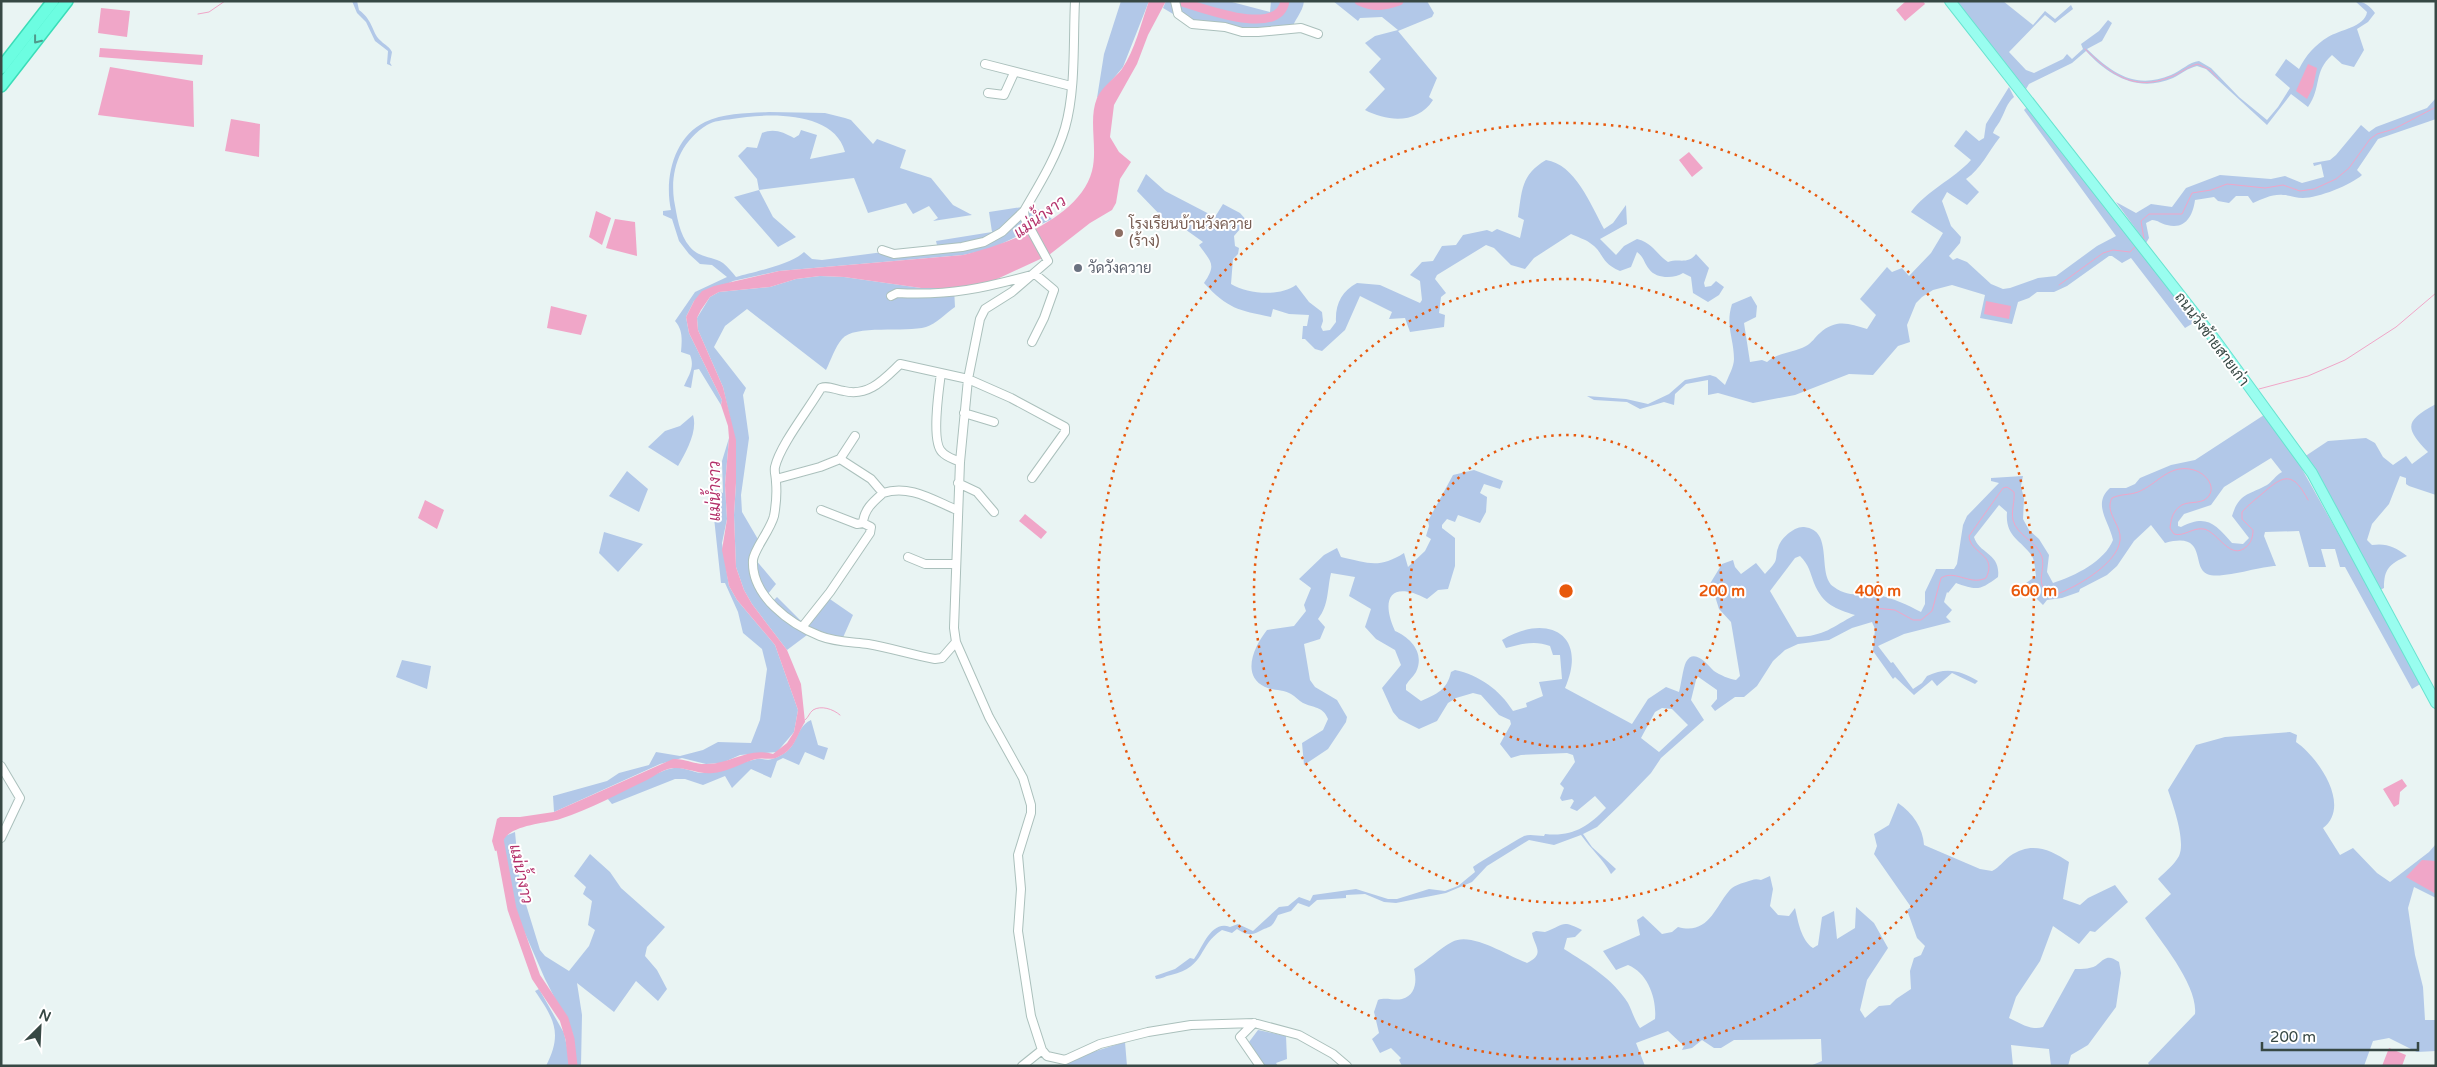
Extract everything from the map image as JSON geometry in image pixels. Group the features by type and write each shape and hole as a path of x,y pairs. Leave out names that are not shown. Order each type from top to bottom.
{"highway":[{"path":"1,68 53,1"},
{"path":"1,86 67,1"}],"main road":[{"name":"ถนนวังซ้ายสายเก่า","path":"1950,1 2000,62 2216,341 2312,473 2436,703"}],"street":[{"path":"882,250 894,254 971,246 996,236 1025,215 1049,167 1065,127 1071,86 1075,1"},
{"path":"1175,1 1178,14 1192,24 1225,26 1252,32 1301,28 1318,34"},
{"path":"985,64 1014,73 1071,86"},
{"path":"988,93 1004,95 1014,73"},
{"path":"1025,215 1048,261 1035,274 985,309 980,319 968,379 958,483 956,642 990,717 1023,778 1031,804 1031,813 1018,855 1021,889 1018,931 1031,1016 1042,1050 1047,1056 1065,1060 1100,1044 1148,1032 1191,1025 1254,1023 1299,1035 1333,1054 1347,1066"},
{"path":"891,296 896,293 959,292 981,289 1035,274"},
{"path":"1032,342 1044,318 1054,290 1035,274"},
{"path":"956,642 942,658 935,659 868,644 819,636 775,608 763,595 756,582 753,564 755,552 770,529 774,515 775,466 779,455 821,388 828,387 848,392 874,388 900,364 968,379 1011,398 1065,427 1066,432 1032,478"},
{"path":"941,373 937,403 939,446 943,454 960,462"},
{"path":"964,413 994,422"},
{"path":"776,479 820,467 840,459 855,436"},
{"path":"840,459 871,479 883,493"},
{"path":"958,483 977,492 994,512"},
{"path":"863,523 872,503 883,493 897,489 915,492 957,510"},
{"path":"803,626 830,592 870,533 870,527 863,523 857,524 821,510"},
{"path":"908,557 925,564 956,564"},
{"path":"1,766 20,798 15,812 2,833"},
{"path":"1254,1023 1240,1037 1260,1066"},
{"path":"1022,1066 1042,1050"}],"shaded area":[{"path":"352,1 357,1 359,10 368,18 378,38 391,50 390,63 392,66 387,64 388,51 375,41 366,22 357,13"},
{"path":"1121,1 1149,1 1123,67 1097,98 1104,54"},
{"path":"1149,1 1166,1 1148,35 1137,64 1114,105 1110,137 1119,152 1131,162 1120,179 1116,203 1112,210 1090,223 1049,255 995,280 966,288 921,288 844,277 820,276 796,279 770,287 719,292 710,297 697,318 698,330 723,387 736,440 734,515 736,567 744,590 752,604 787,650 801,684 805,722 792,747 784,754 775,758 756,759 719,772 701,773 679,768 665,770 583,811 560,819 515,830 503,841 503,849 495,851 492,841 497,819 500,817 520,817 554,812 673,759 707,764 747,754 764,752 773,754 787,743 794,732 798,710 775,645 737,600 729,586 722,550 727,519 725,485 729,438 728,426 721,405 722,400 689,333 686,317 694,301 702,291 714,286 779,271 963,255 1020,236 1057,216 1073,203 1085,188 1094,162 1093,115 1097,98 1127,62"},
{"path":"1166,1 1228,1 1270,12 1271,1 1304,1 1292,31 1195,27 1163,8"},
{"path":"1333,1 1427,1 1434,13 1432,17 1398,31 1437,78 1429,97 1433,100 1427,108 1411,117 1402,118 1383,117 1365,110 1385,89 1369,72 1381,59 1365,43 1375,36 1398,30 1382,17 1360,18 1358,21"},
{"path":"1906,1 1923,1 1925,4 1905,21 1896,10"},
{"path":"1955,1 2003,1 2033,25 2045,11 2055,19 2071,5 2073,9 2055,23 2045,15 2009,52 2026,70 2034,73 2063,59 2067,54 2072,59 2083,49 2081,44 2099,31 2108,20 2112,23 2102,41 2087,49 2115,72 2135,80 2146,81 2171,75 2199,61 2211,68 2239,97 2267,120 2290,88 2275,75 2286,59 2299,69 2319,43 2362,21 2367,12 2355,1 2366,4 2375,13 2368,22 2357,29 2364,50 2354,67 2342,64 2332,55 2322,67 2315,93 2308,107 2291,94 2267,125 2206,69 2197,66 2160,82 2136,83 2125,80 2104,68 2086,51 2072,63 2029,84 2026,89"},
{"path":"101,8 130,11 127,37 98,33"},
{"path":"100,48 203,55 202,65 99,57"},
{"path":"2308,64 2317,68 2313,87 2307,99 2296,91"},
{"path":"110,67 193,81 194,127 98,115"},
{"path":"2009,87 2014,97 1993,133 2000,137 1980,165 1966,179 1979,192 1967,205 1947,192 1942,201 1951,226 1961,237 1960,243 1949,256 1953,260 1957,258 1967,262 1991,284 2003,289 2038,278 2056,276 2097,246 2116,236 2024,110 2028,106 2195,322 2185,328 2131,258 2122,263 2109,256 2067,286 2054,292 2037,292 2029,298 2018,302 2012,324 1980,318 1985,295 1952,285 1933,290 1916,303 1907,325 1910,342 1898,346 1873,375 1849,374 1795,395 1753,403 1718,393 1708,395 1708,380 1686,384 1675,394 1674,405 1664,402 1640,409 1627,402 1594,400 1587,396 1626,399 1648,404 1669,394 1685,380 1710,375 1716,377 1725,385 1734,362 1729,319 1732,304 1751,296 1757,306 1756,317 1744,323 1750,362 1762,360 1767,362 1776,356 1806,346 1826,329 1837,324 1854,325 1867,329 1876,315 1860,299 1887,267 1892,272 1902,268 1909,276 1931,253 1943,233 1911,212 1925,197 1971,160 1954,146 1966,130 1979,141 1984,138 1986,124"},
{"path":"2436,98 2436,119 2378,139 2357,170 2362,175 2342,187 2325,193 2303,198 2275,195 2253,203 2248,196 2236,196 2229,203 2218,201 2214,197 2195,200 2190,216 2184,223 2174,226 2152,220 2146,223 2149,238 2146,243 2116,202 2136,213 2151,204 2172,207 2186,188 2220,175 2271,179 2285,176 2302,183 2324,177 2321,164 2314,166 2313,163 2330,160 2361,125 2369,132 2376,127 2427,108"},
{"path":"745,113 825,113 845,118 851,120 873,144 877,139 906,150 900,168 931,178 953,205 972,215 933,221 938,218 929,206 913,214 906,203 868,213 854,178 759,190 757,179 738,156 747,147 757,148 762,133 778,131 794,138 799,135 801,130 817,135 810,159 845,152 838,138 827,128 797,118 780,116 746,117 722,120 707,125 684,148 676,168 673,189 681,231 686,242 694,251 723,263 736,277 782,264 804,252 812,259 822,260 937,245 936,241 992,232 989,212 1022,207 1026,201 1052,219 991,249 963,255 779,271 733,281 694,301 686,317 689,333 722,400 721,405 699,369 694,370 691,388 684,386 691,371 692,363 690,355 681,352 681,332 675,321 695,292 727,277 712,265 700,264 689,254 679,241 672,219 663,215 663,211 671,210 669,185 674,160 679,148 694,129 712,119"},
{"path":"231,119 260,124 259,157 225,151"},
{"path":"1689,152 1703,168 1692,177 1679,160"},
{"path":"1546,160 1556,163 1574,177 1588,198 1604,229 1613,223 1626,205 1627,224 1600,239 1616,255 1624,246 1637,239 1650,246 1668,262 1687,260 1696,254 1709,268 1704,283 1705,287 1711,286 1716,281 1724,287 1719,295 1708,302 1693,293 1691,277 1683,273 1670,277 1656,275 1649,269 1637,252 1631,267 1620,271 1605,261 1598,250 1590,243 1571,234 1534,258 1525,269 1511,265 1494,248 1486,245 1437,275 1435,279 1446,293 1441,297 1439,313 1445,315 1444,327 1410,332 1405,318 1389,319 1392,312 1360,296 1345,330 1322,351 1315,349 1305,339 1302,339 1303,326 1307,326 1309,315 1289,314 1273,309 1271,317 1234,307 1212,292 1204,283 1208,277 1211,263 1199,245 1203,242 1175,222 1163,218 1137,191 1146,174 1165,191 1215,217 1223,204 1240,213 1247,221 1234,236 1235,246 1239,248 1238,254 1233,259 1231,284 1246,290 1264,293 1289,289 1296,285 1309,302 1322,312 1323,321 1321,327 1323,331 1330,330 1336,322 1340,299 1347,290 1357,283 1380,285 1420,303 1422,300 1420,281 1410,275 1422,262 1433,261 1442,246 1456,245 1463,235 1487,230 1492,232 1497,229 1520,238 1524,220 1518,217 1524,184 1532,171"},
{"path":"759,190 773,217 796,237 778,247 734,197"},
{"path":"596,211 611,218 602,245 589,237"},
{"path":"615,219 635,222 637,256 606,248"},
{"path":"820,276 844,277 921,288 954,288 955,307 930,326 917,329 869,330 848,334 837,346 826,370 747,309 725,326 714,347 746,388 743,395 749,438 741,495 742,512 759,541 755,559 776,584 767,595 773,601 777,597 802,622 824,595 853,615 841,642 807,635 787,650 752,604 744,590 736,567 734,515 736,483 735,440 723,387 698,330 697,318 710,297 719,292 770,287 796,279"},
{"path":"1986,301 2011,306 2009,319 1984,314"},
{"path":"551,306 587,315 581,335 547,328"},
{"path":"2436,404 2436,495 2409,486 2406,484 2406,478 2400,476 2389,504 2372,524 2367,540 2372,545 2391,546 2407,556 2389,568 2385,576 2384,588 2378,591 2304,457 2328,441 2366,438 2375,443 2383,457 2393,465 2406,456 2412,464 2428,452 2415,436 2411,425 2418,415"},
{"path":"693,415 693,434 678,466 648,447 665,431 680,426"},
{"path":"2264,415 2293,453 2422,683 2412,689 2345,567 2340,567 2335,549 2321,549 2326,567 2309,567 2299,531 2265,532 2264,536 2276,566 2231,574 2213,575 2207,574 2202,570 2193,546 2187,542 2178,541 2165,543 2151,525 2134,541 2117,566 2107,575 2080,589 2079,592 2062,598 2047,600 2043,605 2026,583 2036,576 2033,558 2014,537 2008,527 2007,512 1999,505 1974,537 1980,547 1996,563 1998,577 1987,585 1978,588 1956,583 1947,592 1944,602 1952,610 1946,617 1951,622 1904,634 1878,646 1891,663 1893,662 1913,689 1922,683 1927,676 1940,671 1959,672 1978,681 1975,684 1952,673 1937,686 1932,680 1914,695 1895,677 1893,679 1873,651 1875,629 1872,622 1852,628 1829,640 1798,644 1785,650 1773,661 1757,686 1744,697 1735,697 1715,711 1711,706 1717,699 1717,690 1697,676 1691,700 1704,720 1661,758 1651,773 1597,827 1583,834 1592,847 1616,869 1611,874 1581,835 1554,845 1529,840 1487,866 1472,882 1446,893 1396,903 1384,902 1365,894 1346,895 1346,898 1317,900 1309,907 1298,903 1291,911 1278,915 1271,926 1254,934 1246,934 1237,929 1232,933 1222,930 1214,936 1191,966 1183,971 1156,979 1155,976 1175,969 1190,958 1194,959 1208,936 1218,927 1230,927 1238,924 1253,931 1279,907 1288,906 1299,897 1310,901 1313,895 1356,889 1388,899 1397,899 1429,889 1445,891 1458,886 1475,872 1473,867 1524,836 1544,836 1545,834 1555,835 1571,832 1593,821 1606,808 1595,796 1577,811 1570,808 1574,801 1572,799 1562,801 1560,798 1564,788 1560,784 1575,762 1573,755 1567,753 1521,755 1511,758 1500,744 1511,724 1510,720 1499,715 1481,695 1473,693 1456,698 1448,703 1437,721 1419,729 1399,719 1393,712 1382,688 1401,665 1395,650 1376,639 1365,627 1371,609 1349,596 1355,577 1331,573 1326,603 1318,619 1325,627 1320,639 1304,644 1310,680 1315,687 1337,700 1347,717 1346,722 1328,749 1304,765 1302,743 1323,730 1328,719 1326,715 1321,710 1303,703 1288,692 1265,687 1257,682 1253,675 1251,668 1252,660 1258,644 1267,630 1294,626 1306,611 1304,605 1311,588 1299,579 1324,555 1337,548 1341,557 1373,563 1387,561 1404,553 1408,567 1425,551 1431,539 1426,536 1429,526 1428,521 1453,475 1474,470 1503,481 1500,489 1484,484 1480,493 1487,497 1486,512 1480,523 1458,515 1455,522 1447,519 1442,525 1442,528 1455,538 1455,566 1448,589 1438,590 1427,599 1405,591 1397,592 1389,601 1391,619 1395,631 1411,642 1418,653 1419,659 1416,672 1406,685 1406,690 1421,701 1440,691 1447,683 1451,672 1455,670 1464,672 1488,684 1502,696 1513,711 1527,707 1526,703 1543,696 1539,682 1562,679 1560,655 1553,655 1550,646 1539,643 1506,648 1502,640 1518,632 1534,628 1548,629 1559,633 1567,642 1571,654 1571,669 1565,688 1632,724 1648,699 1666,687 1679,692 1686,662 1693,656 1701,659 1714,671 1728,678 1736,680 1740,676 1731,622 1719,609 1714,593 1708,587 1722,564 1733,560 1735,567 1741,574 1756,563 1765,574 1775,562 1779,544 1788,534 1800,527 1813,530 1819,536 1826,573 1834,587 1850,594 1883,596 1921,612 1925,604 1925,592 1936,569 1954,569 1957,564 1963,525 1967,516 1999,483 1991,481 1991,478 2023,476 2021,486 2024,499 2023,519 2029,530 2039,539 2049,555 2047,572 2053,583 2088,567 2109,548 2113,540 2103,513 2102,500 2110,488 2126,488 2135,484 2140,478 2171,465 2195,460","holes":["2271,458 2282,472 2267,485 2241,499 2232,516 2249,538 2243,544 2232,543 2215,526 2204,521 2197,521 2181,527 2178,526 2178,522 2184,514 2211,505 2224,487","1800,556 1805,562 1814,583 1826,601 1836,608 1855,615 1822,633 1797,637 1770,591 1795,558","1662,708 1672,709 1688,725 1659,752 1641,738 1655,712"]},
{"path":"729,438 725,485 727,519 722,543 729,586 737,600 775,645 798,710 794,732 777,752 740,755 722,763 706,764 682,758 660,764 554,812 553,796 607,781 619,773 649,765 656,752 680,756 703,750 718,742 751,743 760,720 767,669 762,649 743,633 738,612 725,583 721,583 712,499 713,489 723,493 722,461"},
{"path":"627,471 648,489 639,512 609,496"},
{"path":"425,500 444,510 437,529 418,518"},
{"path":"1025,514 1047,532 1041,539 1019,521"},
{"path":"604,532 643,544 618,572 599,553"},
{"path":"402,660 431,666 427,689 396,677"},
{"path":"811,720 818,745 828,748 824,760 805,752 799,765 783,758 777,761 771,778 751,769 732,788 725,776 703,785 685,779 675,779 612,804 607,798 668,769 678,768 707,773 757,759 772,759 782,755 793,745 801,729"},
{"path":"2290,732 2297,735 2296,742 2314,759 2329,782 2334,807 2331,819 2323,828 2340,855 2353,848 2377,873 2390,882 2429,852 2436,844 2436,898 2414,887 2408,908 2415,955 2423,987 2425,1020 2436,1020 2436,1051 2417,1052 2389,1038 2373,1041 2364,1066 2150,1066 2148,1063 2195,1014 2191,990 2185,977 2145,918 2171,894 2158,879 2175,862 2181,849 2180,832 2168,790 2196,745 2225,737"},
{"path":"2402,779 2407,786 2400,792 2399,804 2394,807 2383,789"},
{"path":"1898,803 1916,821 1922,833 1924,845 1980,869 1992,871 2018,851 2033,848 2048,850 2069,862 2063,899 2080,905 2088,898 2115,885 2128,902 2095,932 2090,931 2079,944 2053,926 2040,961 2016,997 2009,1018 2030,1027 2043,1027 2075,969 2096,966 2108,958 2113,958 2119,962 2121,973 2116,1007 2088,1045 2071,1055 2068,1066 2051,1066 2049,1049 2011,1045 2013,1066 1810,1066 1822,1061 1821,1039 1734,1040 1721,1048 1714,1048 1702,1040 1692,1048 1682,1050 1684,1046 1668,1031 1636,1043 1645,1066 1402,1066 1399,1060 1401,1058 1391,1048 1380,1053 1372,1039 1379,1033 1374,1012 1378,1000 1396,1000 1407,997 1413,991 1415,983 1414,969 1447,945 1460,939 1479,942 1527,963 1533,960 1537,953 1532,933 1536,931 1545,932 1563,924 1582,930 1575,937 1567,938 1564,949 1607,979 1622,994 1640,1028 1655,1019 1653,995 1650,988 1641,974 1628,965 1616,970 1603,951 1640,935 1637,920 1643,916 1662,934 1672,932 1678,927 1697,927 1709,919 1732,888 1739,884 1757,879 1761,880 1770,876 1773,889 1770,906 1778,915 1789,916 1795,908 1803,935 1813,948 1818,945 1822,917 1834,911 1837,939 1855,928 1856,907 1874,923 1888,948 1867,980 1860,1010 1865,1018 1879,1006 1890,1005 1911,989 1910,971 1914,958 1921,955 1925,946 1917,938 1907,910 1911,907 1874,854 1877,846 1874,834 1889,825"},
{"path":"515,832 520,885 540,950 545,956 569,971 589,946 595,930 588,925 592,901 583,894 586,887 574,876 590,854 610,872 621,888 665,927 647,947 645,956 657,970 667,989 658,1001 636,981 614,1012 577,983 582,1015 581,1066 575,1066 573,1034 545,979 517,915 502,844 505,836"},
{"path":"2422,860 2436,861 2436,894 2406,877"},
{"path":"539,989 564,1033 571,1066 546,1066 554,1044 555,1035 551,1018 535,991"},
{"path":"1258,1030 1286,1036 1287,1059 1276,1063 1278,1066 1253,1066 1260,1059 1249,1042"},
{"path":"1125,1042 1127,1066 1060,1066 1083,1055"},
{"path":"2389,1048 2406,1055 2402,1066 2382,1066"}],"waterway":[{"path":"198,14 209,12 225,1"},
{"path":"1179,1 1222,14 1255,19 1269,18 1280,12 1285,1"},
{"path":"1359,1 1379,6 1399,1"},
{"path":"2085,49 2114,73 2134,81 2157,81 2174,76 2198,64 2210,70 2218,79"},
{"path":"2144,239 2141,221 2149,214 2182,214 2192,193 2211,190 2227,184 2265,188 2283,185 2300,191 2314,189 2336,179 2349,168 2370,139 2377,134 2394,129 2436,107"},
{"path":"2059,285 2103,253 2113,250 2130,252 2137,245"},
{"path":"2259,389 2308,376 2345,360 2396,327 2436,293"},
{"path":"1875,608 1895,610 1913,620 1921,620 1932,611 1941,578 1952,575 1974,580 1986,578 1989,564 1974,547 1969,536 2003,488 2007,487 2014,492 2013,520 2015,526 2036,547 2042,557 2041,580 2044,589 2057,594 2087,579 2115,554 2120,535 2111,512 2110,503 2112,498 2138,492 2164,475 2178,469 2194,470 2202,474 2209,481 2211,489 2210,494 2204,500 2185,504 2177,509 2172,517 2170,528 2174,534 2178,535 2196,529 2204,529 2235,551 2246,547 2253,535 2253,530 2242,519 2242,512 2271,486 2283,479 2288,479 2298,485 2308,500"},
{"path":"805,720 813,710 820,708 830,709 840,715"},
{"name":"แม่น้ำงาว","path":"499,839 512,909 536,977 564,1019 570,1039 573,1066"}],"place":[{"name":"โรงเรียนบ้านวังควาย (ร้าง)","path":"1119,233"},
{"name":"วัดวังควาย","path":"1078,268"}]}
